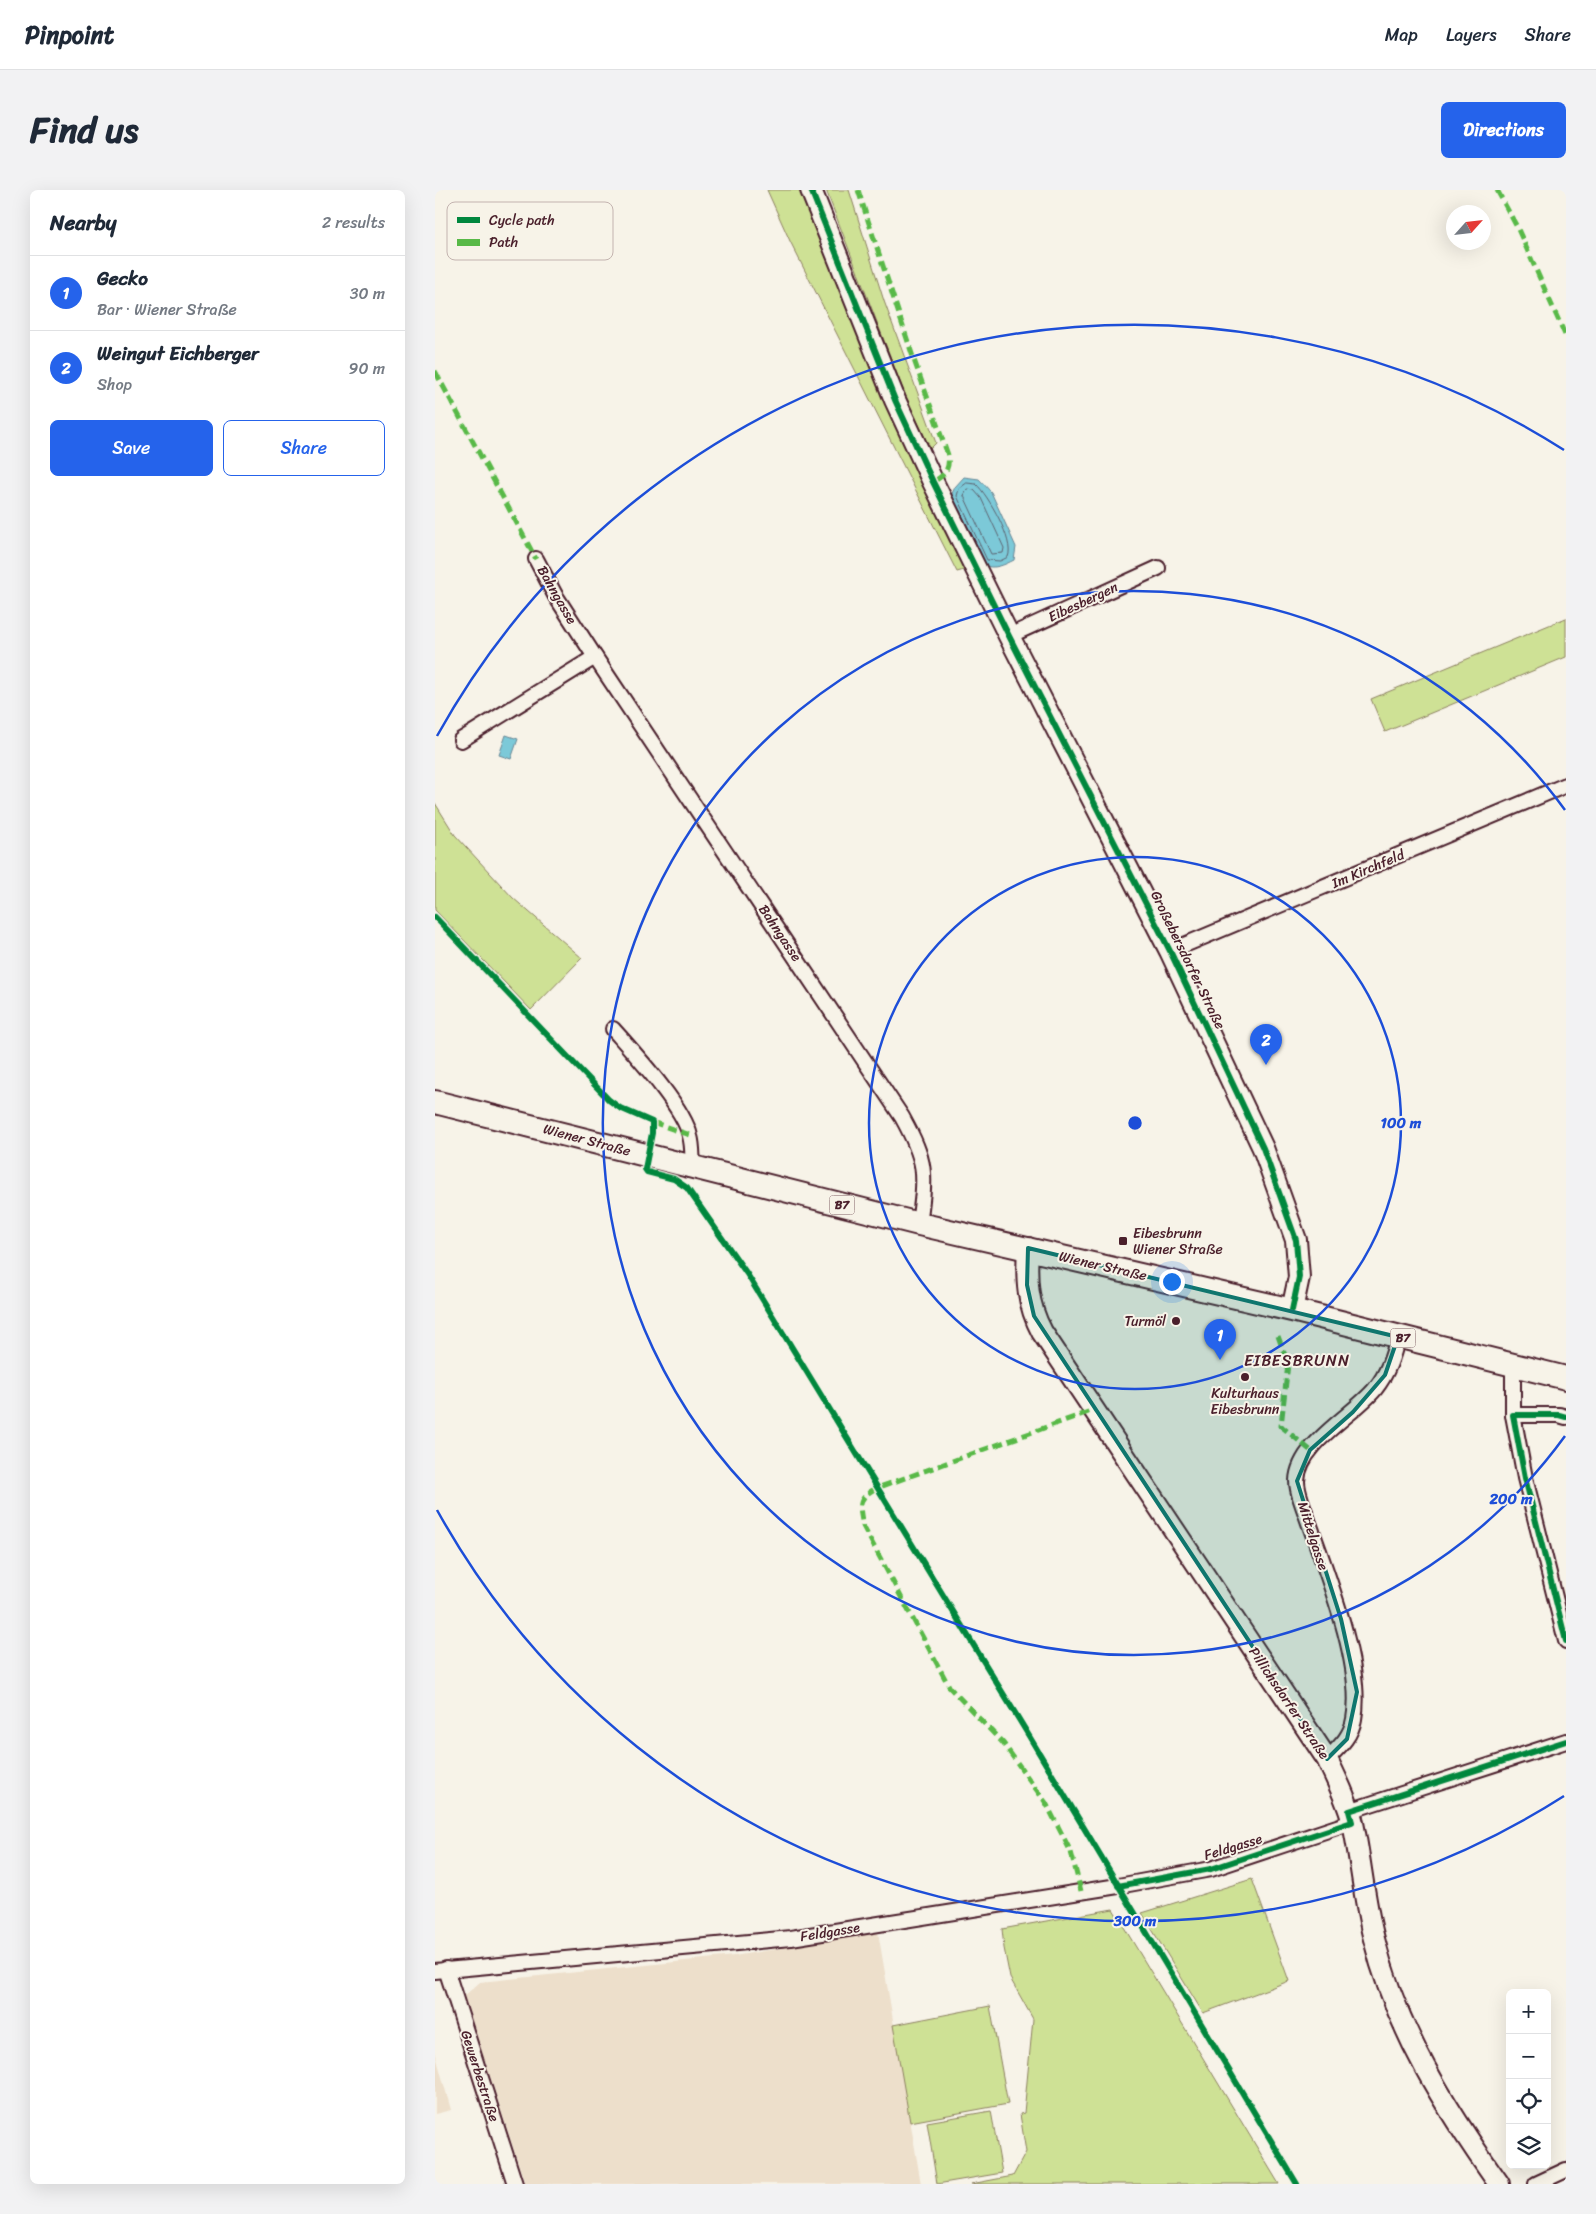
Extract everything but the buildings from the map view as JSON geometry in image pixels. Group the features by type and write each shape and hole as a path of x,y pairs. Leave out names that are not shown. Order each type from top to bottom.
{"main road":[{"name":"Wiener Straße","path":"435,1102 919,1224 1292,1310 1513,1366"},
{"name":"B7","path":"1513,1366 1566,1378"}],"street":[{"name":"Großebersdorfer Straße","path":"811,190 895,400 1009,636 1170,951 1263,1148 1291,1221 1296,1240 1299,1277 1292,1310"},
{"name":"Bahngasse","path":"536,559 555,595 595,656 902,1116 924,1167 925,1180 919,1224"},
{"name":"Eibesbergen","path":"1009,636 1158,568"},
{"path":"461,740 595,656"},
{"name":"Im Kirchfeld","path":"1170,951 1566,785"},
{"path":"613,1029 648,1069 681,1117 690,1135 693,1167"},
{"name":"Pillichsdorfer Straße","path":"1028,1248 1028,1293 1034,1316 1042,1332 1327,1760 1343,1792 1351,1816 1374,1939 1393,2000 1427,2072 1454,2118 1499,2184"},
{"name":"Mittelgasse","path":"1327,1760 1347,1739 1354,1721 1357,1692 1341,1619 1301,1500 1297,1481 1300,1467 1310,1450 1353,1412 1375,1389 1385,1375 1398,1336"},
{"path":"1513,1366 1513,1415 1525,1478 1566,1641"},
{"path":"1513,1415 1559,1415 1566,1417"},
{"name":"Feldgasse","path":"440,1970 791,1938 1118,1886 1211,1868 1351,1816 1566,1741"},
{"name":"Gewerbestraße","path":"440,1970 515,2184"},
{"path":"1536,2184 1566,2170"}],"highlighted area":[{"path":"1028,1248 1398,1337 1385,1375 1353,1412 1310,1450 1297,1481 1341,1619 1357,1692 1347,1739 1327,1759 1034,1316 1027,1285"}],"shaded area":[{"path":"878,1932 921,2184 525,2184 464,1996 480,1982 734,1956"},
{"path":"435,2052 451,2110 435,2114"}],"green space":[{"path":"767,190 804,190 929,494 964,570 957,572 790,241"},
{"path":"826,190 849,190 884,301 936,443 930,449 902,387"},
{"path":"1566,618 1566,657 1385,732 1371,699"},
{"path":"435,803 455,835 513,898 582,958 531,1010 435,910"},
{"path":"1252,1879 1289,1981 1203,2013 1142,1913"},
{"path":"1113,1909 1279,2184 971,2184 1013,2176 1026,2152 1020,2114 1024,2113 1033,2019 1010,1978 1002,1929"},
{"path":"990,2006 1008,2104 910,2122 893,2025"},
{"path":"991,2111 1002,2173 937,2184 927,2122"}],"water":[{"path":"964,477 979,479 991,492 1016,547 1014,560 995,567 983,565 951,496 955,487"},
{"path":"506,735 518,739 511,759 499,755"}],"marked path":[{"path":"858,190 914,360 948,455 946,471 933,482"},
{"path":"1497,190 1517,227 1566,337"},
{"path":"435,371 536,559"},
{"path":"652,1122 690,1135"},
{"path":"1278,1336 1288,1364 1281,1426 1310,1450"},
{"path":"1081,1891 1071,1852 1046,1803 1003,1743 950,1688 863,1526 860,1507 866,1495 877,1488 1094,1410"}],"cycle path":[{"path":"811,190 895,400 933,482 1009,636 1170,951 1263,1148 1296,1240 1299,1277 1292,1310"},
{"path":"435,917 609,1100 620,1108 652,1122 652,1133 645,1169 647,1172 674,1179 687,1188 747,1274 1026,1731 1297,2184"},
{"path":"1566,1417 1559,1415 1513,1415 1525,1478 1566,1641"},
{"path":"1118,1886 1211,1869 1352,1822 1349,1811 1566,1741"}],"place":[{"name":"Weingut Eichberger","path":"1266,1065"},
{"name":"Eibesbrunn Wiener Straße","path":"1123,1241"},
{"name":"Turmöl","path":"1176,1321"},
{"name":"Gecko","path":"1220,1360"},
{"name":"Kulturhaus Eibesbrunn","path":"1245,1377"}],"district":[{"name":"EIBESBRUNN","path":"1297,1360"}]}
